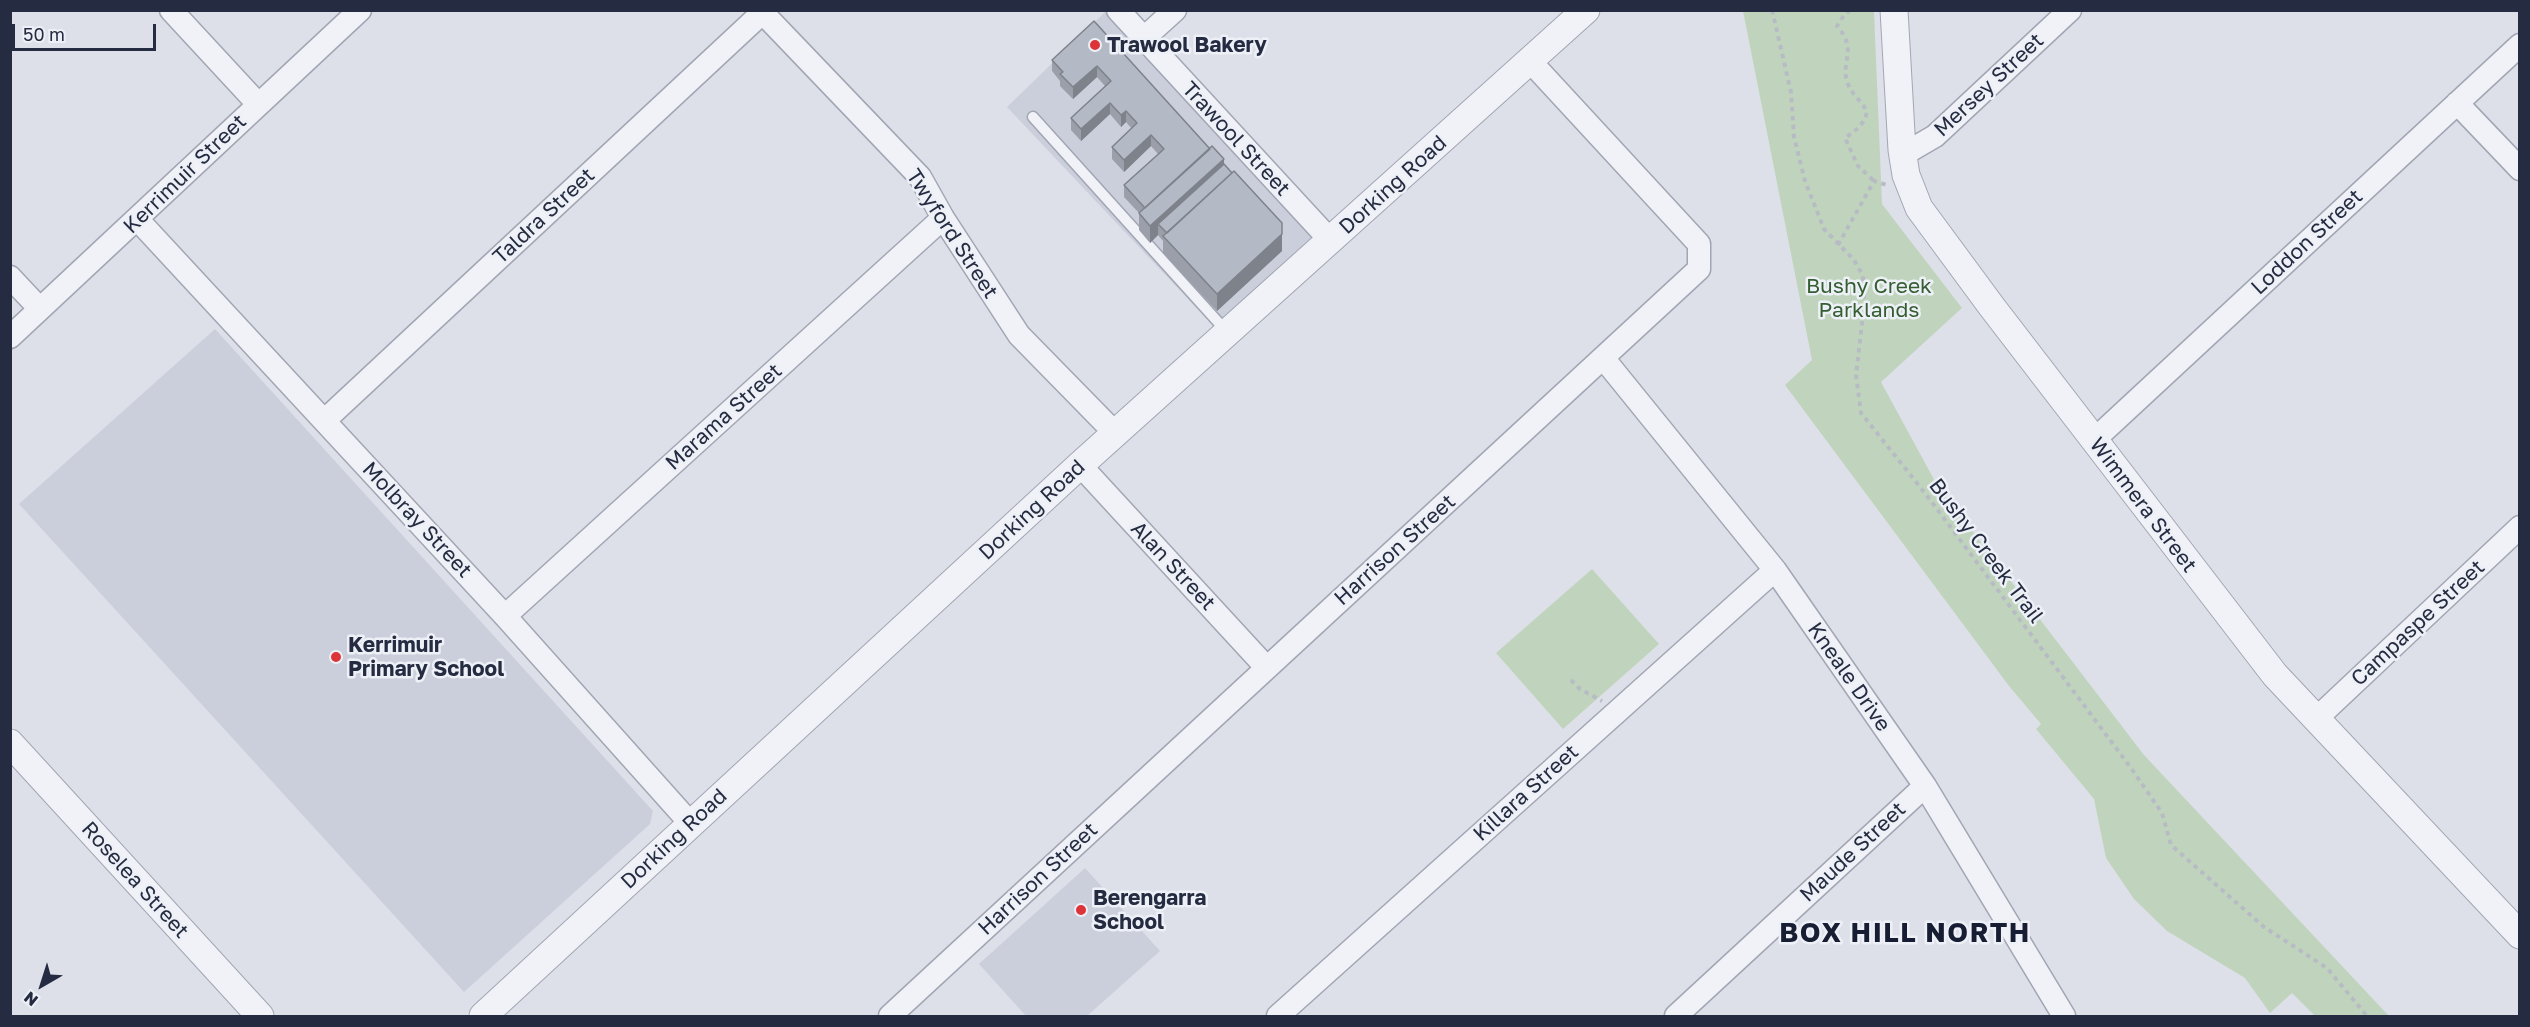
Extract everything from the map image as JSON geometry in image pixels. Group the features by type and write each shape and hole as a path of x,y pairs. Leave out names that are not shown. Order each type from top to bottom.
{"street":[{"path":"171,10 258,104"},
{"name":"Kerrimuir Street","path":"10,337 138,220 258,104 360,10"},
{"name":"Trawool Street","path":"1118,10 1331,241"},
{"path":"1143,39 1175,10"},
{"name":"Dorking Road","path":"483,1017 1080,465 1586,10"},
{"name":"Wimmera Street","path":"1894,10 1904,163 1919,208 1992,308 2275,675 2520,935"},
{"name":"Mersey Street","path":"1904,163 1911,150 1935,136 2070,10"},
{"name":"Twyford Street","path":"761,12 920,177 943,218 1018,335 1116,434"},
{"name":"Taldra Street","path":"325,420 761,12"},
{"name":"Loddon Street","path":"2094,440 2520,45"},
{"name":"Harrison Street","path":"890,1017 1699,269 1700,244 1530,61"},
{"path":"2457,103 2520,169"},
{"name":"Marama Street","path":"505,616 943,218"},
{"name":"Molbray Street","path":"138,220 505,616 691,824"},
{"path":"10,277 40,309"},
{"name":"Kneale Drive","path":"1604,359 1775,570 1925,786 2064,1017"},
{"name":"Alan Street","path":"1080,465 1266,667"},
{"name":"Campaspe Street","path":"2317,718 2520,528"},
{"name":"Killara Street","path":"1278,1017 1775,570"},
{"name":"Roselea Street","path":"10,743 260,1017"},
{"name":"Maude Street","path":"1676,1017 1925,786"}],"lane":[{"path":"1034,117 1228,333"}],"path":[{"name":"Bushy Creek Trail","path":"1772,10 1791,92 1794,137 1805,181 1824,229 1854,260 1863,276 1864,306 1856,375 1861,413 1928,497 2085,710 2132,768 2162,813 2171,845 2264,927 2327,968 2367,1017"},
{"path":"1850,10 1837,26 1849,46 1848,84 1867,112 1865,120 1845,138 1858,166 1874,181 1886,185 1904,163"},
{"path":"1838,245 1874,181"},
{"path":"1571,680 1580,689 1617,711"}],"shaded area":[{"path":"1106,11 1323,242 1222,335 1007,107"},
{"name":"Kerrimuir Primary School","path":"215,329 653,811 650,824 464,992 19,504"},
{"name":"Berengarra School","path":"1085,868 1160,951 1087,1016 1026,1016 979,964"}],"green space":[{"name":"Bushy Creek Parklands","path":"1743,11 1874,11 1882,204 1962,308 1881,382 1937,485 2144,755 2389,1016 2315,1016 2292,993 2270,1013 2245,978 2167,931 2134,899 2106,858 2094,799 2036,729 2041,724 2009,686 1785,385 1812,360"},
{"path":"1592,569 1659,644 1563,729 1496,653"}],"building":[{"path":"1094,21 1210,149 1145,208 1124,185 1164,149 1151,135 1124,160 1112,147 1137,123 1126,111 1121,115 1110,103 1081,129 1071,118 1111,81 1097,66 1073,87 1060,74 1063,72 1052,60"},
{"path":"1212,146 1224,159 1150,226 1139,213"},
{"path":"1224,164 1232,173 1167,233 1158,224"},
{"path":"1234,171 1282,223 1282,234 1217,294 1163,236"}],"place":[{"name":"Trawool Bakery","path":"1095,45"},
{"name":"Kerrimuir Primary School","path":"336,657"},
{"name":"Berengarra School","path":"1081,910"}],"district":[{"name":"BOX HILL NORTH","path":"1905,933"}]}
